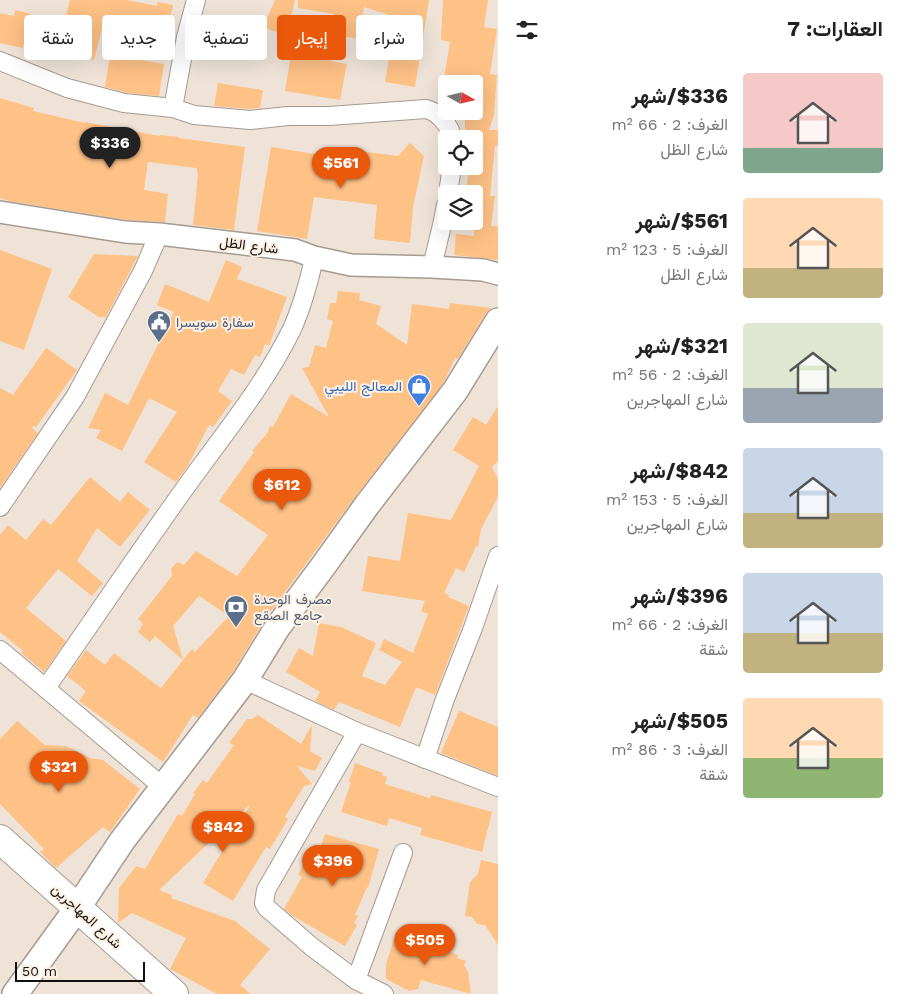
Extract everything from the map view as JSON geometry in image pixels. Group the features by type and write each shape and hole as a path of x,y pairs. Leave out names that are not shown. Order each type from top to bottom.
{"main road":[{"path":"15,994 78,907 122,841 244,680 277,628 367,505 455,391 498,321"},
{"name":"شارع المهاجرين","path":"0,839 174,994"}],"street":[{"path":"173,108 186,38 196,0"},
{"path":"0,61 66,88 124,103 173,108 194,115 250,120 288,116 329,116 426,109 431,110 437,115 450,130"},
{"name":"شارع الظل","path":"0,212 125,232 159,234 295,250 314,257 351,266 432,267 483,270 498,274"},
{"path":"432,267 440,230"},
{"path":"0,507 75,396 143,271 159,234"},
{"path":"46,688 228,430 278,355 293,328 312,272 314,257"},
{"path":"425,759 498,556"},
{"path":"0,650 163,787"},
{"path":"244,680 356,732 498,787"},
{"path":"356,732 266,890 264,903 267,908 312,948 356,980 384,994"},
{"path":"356,980 403,853"}],"building":[{"path":"70,0 127,0 157,6 158,2 173,5 171,15 102,15 102,28 94,60 92,60 92,15 66,15"},
{"path":"275,0 295,0 291,15 277,15 277,32 267,29 267,18"},
{"path":"298,0 429,0 423,37 423,15 390,15 364,7 363,15 356,15 356,38 346,37 346,15 334,15 298,8"},
{"path":"443,0 488,0 484,27 497,29 490,74 497,75 494,115 489,130 498,130 498,146 495,146 490,196 495,196 491,226 498,226 498,260 454,255 456,234 474,236 474,230 483,230 483,185 467,185 468,175 483,175 483,130 465,130 465,120 483,120 483,75 444,75 450,42 441,40"},
{"path":"15,10 31,14 24,15 23,48 0,43 0,13 14,16"},
{"path":"109,60 140,60 164,64 159,96 128,93 105,87"},
{"path":"290,60 331,60 347,64 340,100 285,91"},
{"path":"389,60 419,60 415,87 385,82"},
{"path":"218,83 263,90 260,108 214,106"},
{"path":"0,98 34,108 33,111 85,123 160,136 245,147 234,230 193,225 197,168 148,162 144,190 168,194 165,222 126,220 0,198"},
{"path":"410,143 424,156 413,207 410,243 374,239 377,205 314,197 307,239 257,231 271,147 334,157 335,148 398,156"},
{"path":"0,250 52,269 24,350 0,341"},
{"path":"94,254 138,256 106,317 99,317 68,297"},
{"path":"226,260 242,267 237,279 287,297 269,346 265,344 260,357 255,355 244,375 231,369 218,391 232,401 213,427 209,425 187,467 176,482 144,462 177,412 149,398 122,451 96,438 101,430 88,428 105,393 128,405 174,312 157,305 165,284 209,302"},
{"path":"338,291 360,293 359,300 381,306 376,324 407,345 412,304 449,309 450,303 491,308 458,359 455,358 443,384 356,496 265,619 233,672 198,718 193,715 163,762 79,701 86,691 67,676 86,650 105,665 114,653 161,688 183,660 155,636 150,642 138,632 143,624 138,619 172,576 171,569 177,562 184,565 196,551 237,576 268,535 219,501 254,452 252,451 268,432 270,426 273,427 291,394 329,417 302,368 309,367 315,345 326,348 333,321 327,319 330,303 336,303","holes":["199,596 229,616 195,652 192,649 183,660 173,626"]},
{"path":"46,348 77,370 36,427 32,428 38,433 0,488 0,388 13,395"},
{"path":"498,406 498,461 492,467 498,479 498,497 481,529 478,547 476,546 464,572 456,568 444,593 449,595 448,597 469,606 435,695 416,687 400,727 339,702 334,710 315,701 320,692 286,672 299,648 313,656 319,623 341,627 376,643 362,676 385,685 402,662 379,650 384,639 413,653 428,614 421,611 425,601 362,591 368,556 400,561 408,513 451,520 479,466 453,450 473,417 486,425"},
{"path":"90,477 120,502 128,492 150,510 120,547 97,528 77,561 103,583 92,596 58,569 26,608 66,641 44,672 0,632 0,535 8,525 26,540 43,519 51,525"},
{"path":"459,711 498,727 498,776 441,753"},
{"path":"258,715 301,744 312,725 310,751 322,758 315,771 297,766 312,784 304,786 285,817 288,819 270,849 266,847 233,901 203,883 248,806 159,890 172,895 171,898 235,921 270,949 240,985 251,994 217,994 170,969 186,938 132,913 118,923 119,888 136,866 145,869 178,814 182,816 195,794 193,793 203,780 207,783 234,745 229,743 247,719 252,719"},
{"path":"17,721 45,745 66,746 90,758 103,760 140,789 110,832 103,827 56,868 40,852 44,849 0,804 0,739"},
{"path":"355,763 383,773 382,775 387,777 385,784 430,798 431,795 492,812 482,852 420,835 422,828 389,818 387,826 341,812"},
{"path":"325,834 379,849 368,888 355,915 358,916 354,923 357,925 345,946 284,909 302,877 298,875 308,854 317,858"},
{"path":"481,860 498,864 498,945 485,925 477,924 472,917 465,916 470,882 478,874"},
{"path":"396,933 458,955 457,958 466,961 464,965 468,972 471,994 421,980 418,989 409,991 386,979 386,964"}],"place":[{"name":"سفارة سويسرا","path":"159,343"},
{"name":"المعالج الليبي","path":"419,407"},
{"name":"مصرف الوحدة جامع الصقع","path":"236,628"}]}
